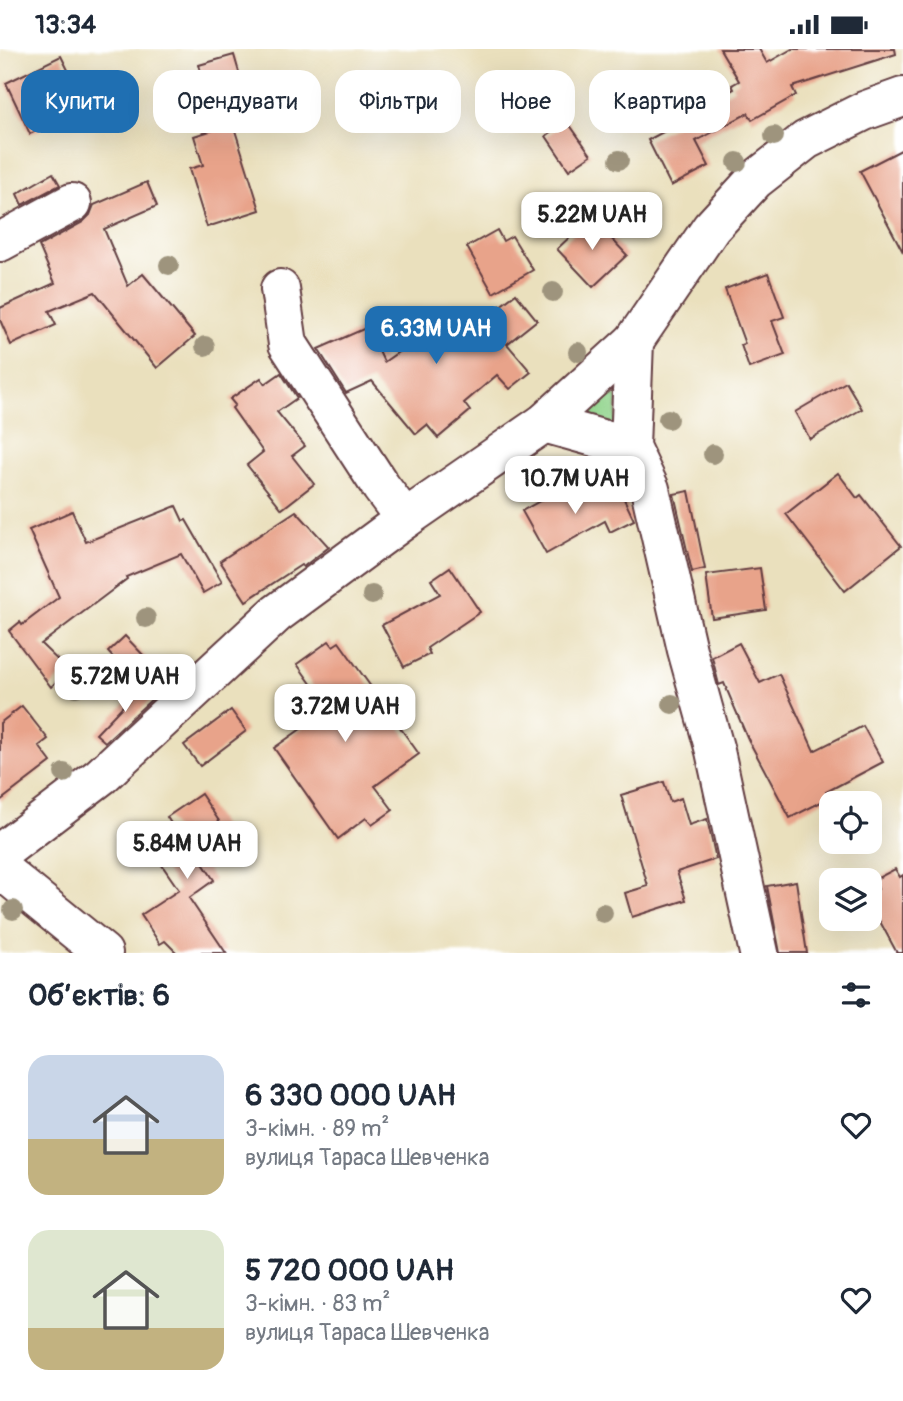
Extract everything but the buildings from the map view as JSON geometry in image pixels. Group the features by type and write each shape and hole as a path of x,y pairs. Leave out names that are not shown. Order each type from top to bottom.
{"street":[{"path":"0,853 101,776 276,614 405,519 544,423 634,341 711,228 755,180 806,140 864,111 903,97"},
{"path":"0,242 72,202"},
{"path":"280,289 288,344 381,487 405,519"},
{"path":"634,341 630,447 650,489 687,650 715,751 758,953"},
{"path":"544,423 630,447"},
{"path":"0,869 10,880 95,944 103,953"}],"green space":[{"path":"606,394 618,397 615,428 589,416 594,406"}]}
